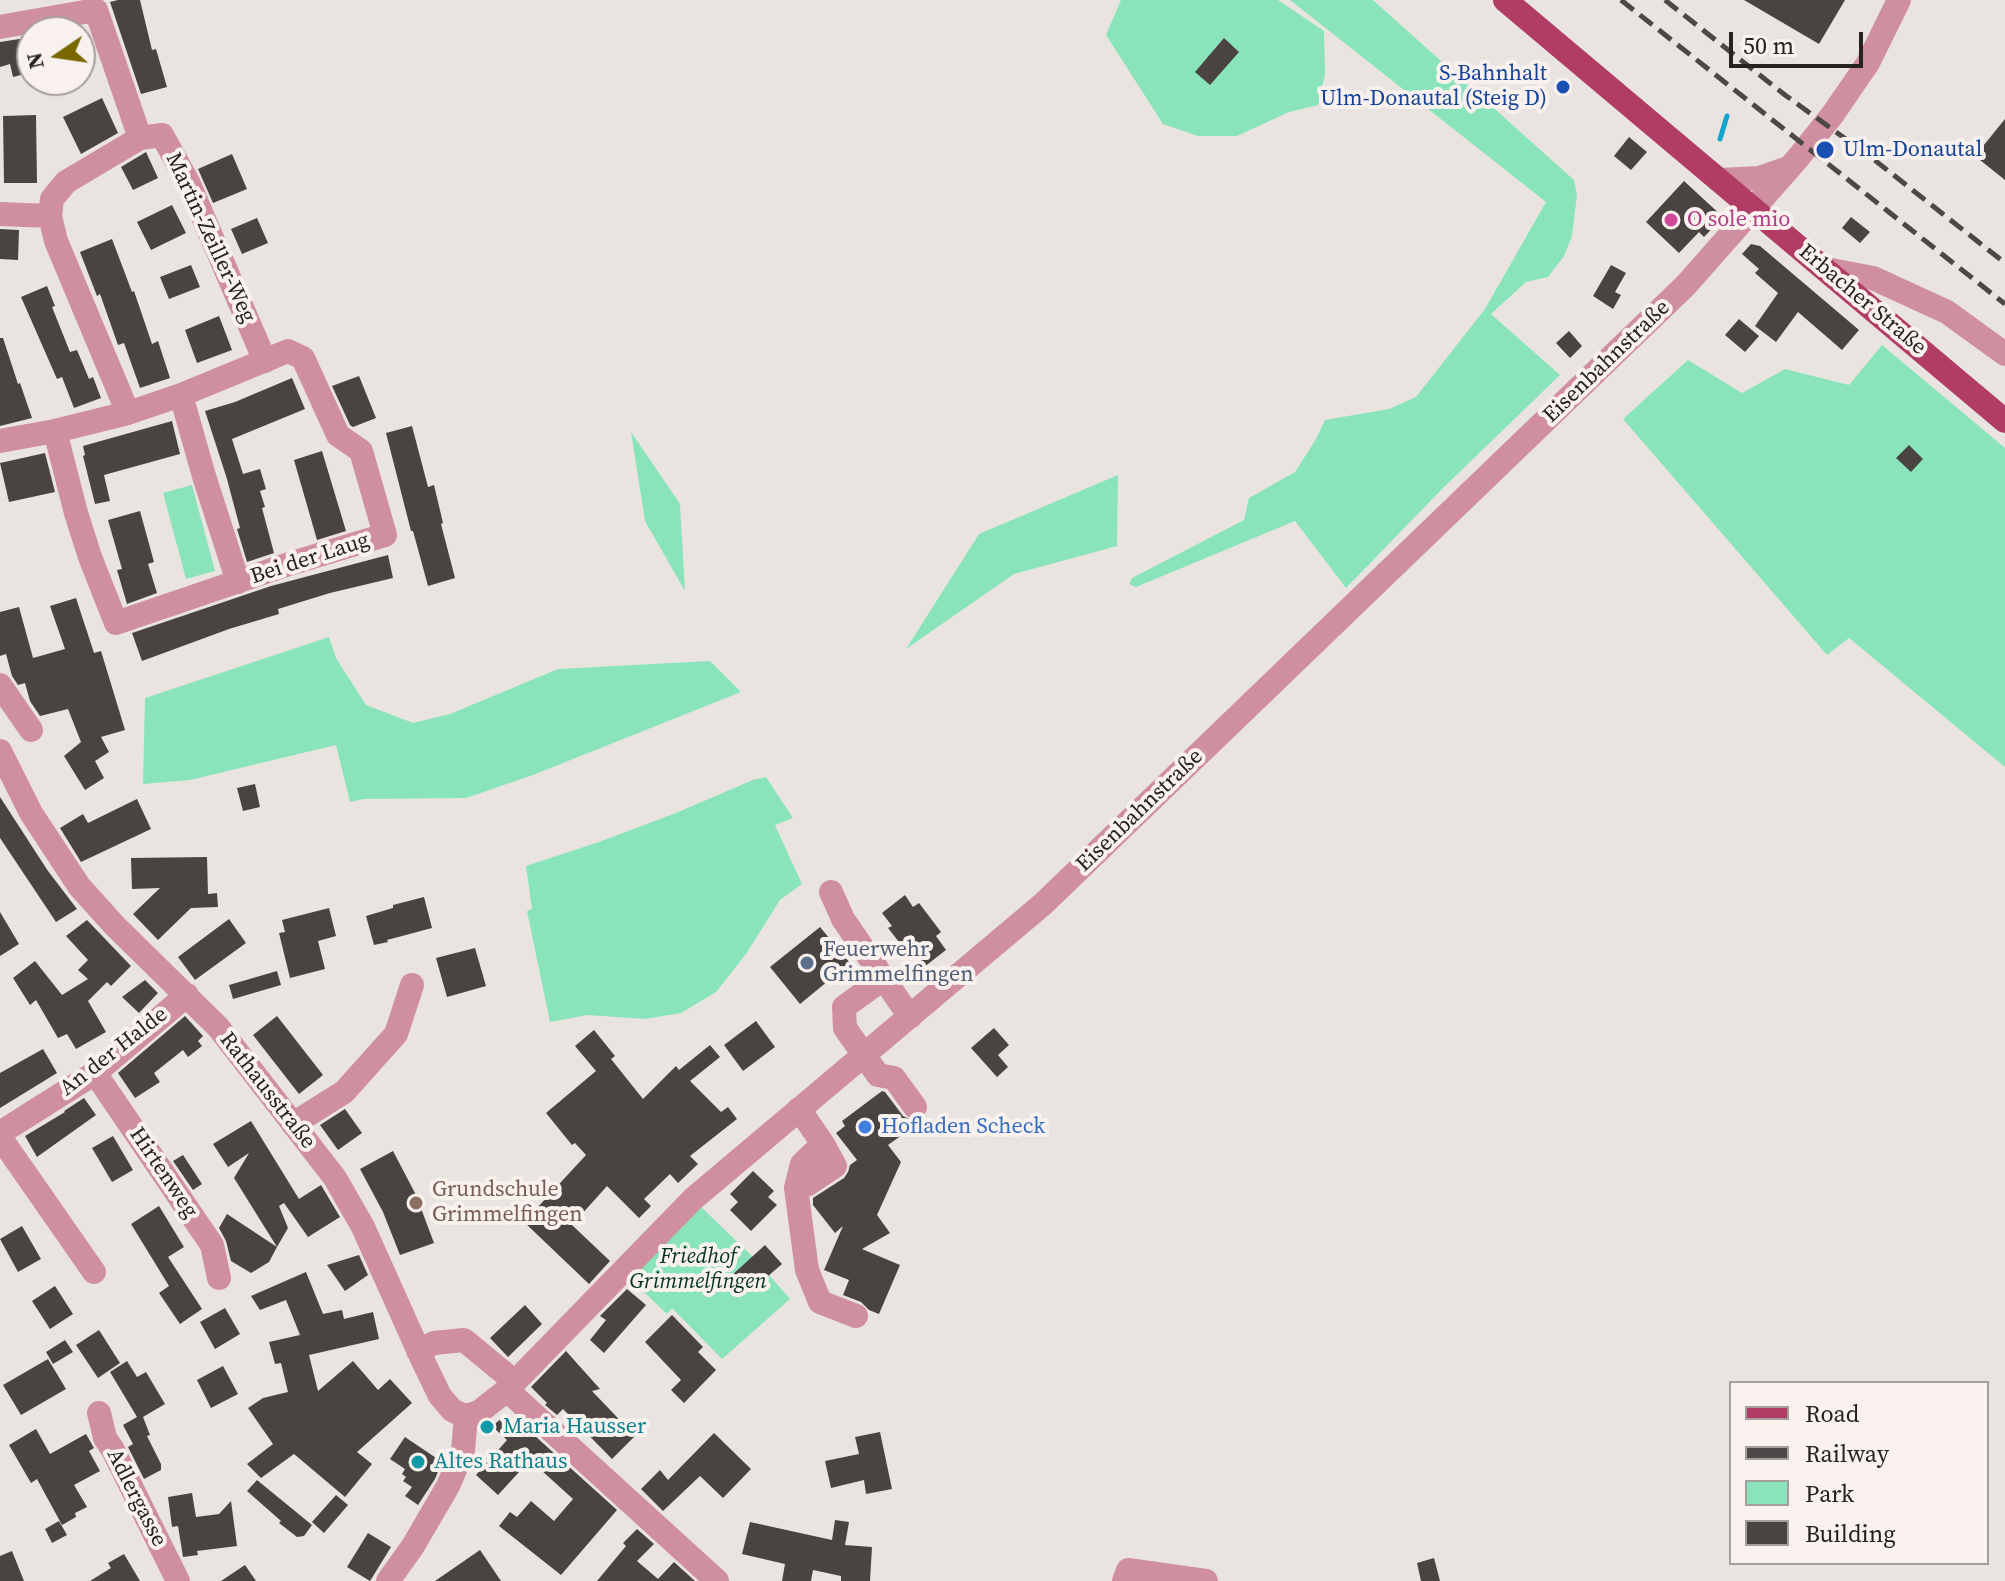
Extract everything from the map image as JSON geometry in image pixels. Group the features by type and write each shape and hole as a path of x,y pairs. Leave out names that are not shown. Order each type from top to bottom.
{"main road":[{"name":"Erbacher Straße","path":"1505,0 2005,421"}],"street":[{"name":"Eisenbahnstraße","path":"511,1386 693,1199 1043,904 1658,313 1752,210 1833,114 1868,63 1899,0"},
{"name":"Martin-Zeiller-Weg","path":"0,27 96,10 140,138"},
{"name":"Martin-Zeiller-Weg","path":"50,216 52,199 66,182 140,138 162,135 188,182 265,361"},
{"path":"1719,180 1759,178 1792,163"},
{"path":"0,214 50,216 56,241 128,413"},
{"path":"1826,269 1873,278 1947,312 2005,354"},
{"name":"Bei der Laug","path":"0,441 128,413 288,351 303,358 338,435 361,451 385,535 116,623 76,513 55,431"},
{"name":"Bei der Laug","path":"181,395 238,582"},
{"path":"0,685 31,730"},
{"name":"Rathausstraße","path":"0,751 31,813 79,886 114,925 218,1027 335,1178 363,1227 440,1396 452,1410 466,1416"},
{"path":"831,892 843,919 910,1017"},
{"path":"883,979 844,1007 845,1028 878,1075 894,1078 915,1107"},
{"path":"293,1124 344,1092 396,1034 412,985"},
{"name":"An der Halde","path":"94,1272 0,1135 95,1073 187,995"},
{"name":"Hirtenweg","path":"95,1073 212,1245 219,1278"},
{"path":"799,1109 823,1144 802,1164 796,1188 807,1270 820,1302 856,1316"},
{"path":"418,1351 434,1343 464,1340 717,1581"},
{"path":"388,1581 413,1546 448,1486 463,1451 466,1416 486,1408 511,1386"},
{"name":"Adlergasse","path":"99,1413 105,1438 178,1581"},
{"path":"1124,1581 1128,1570 1206,1581"}],"green space":[{"path":"1121,0 1278,0 1324,31 1325,74 1318,105 1289,112 1237,136 1198,136 1163,124 1106,35"},
{"path":"1290,0 1373,0 1574,180 1577,195 1572,236 1564,256 1548,277 1526,282 1491,314 1560,375 1443,488 1346,588 1295,521 1136,587 1129,584 1132,578 1244,520 1249,498 1295,472 1325,420 1389,409 1416,397 1485,309 1546,202"},
{"path":"1882,345 2005,448 2005,767 1849,638 1827,655 1623,419 1688,360 1742,393 1785,369 1849,385"},
{"path":"631,432 680,504 685,591 645,521"},
{"path":"1118,475 1117,546 1014,574 906,649 979,534"},
{"path":"192,485 215,571 186,579 163,493"},
{"path":"329,637 336,658 366,705 413,723 450,714 558,669 710,661 741,692 533,775 466,798 364,799 350,802 336,745 190,780 143,784 145,698"},
{"path":"766,777 793,818 775,825 802,884 780,900 746,954 716,992 681,1013 645,1019 588,1015 550,1022 527,911 532,909 526,866 599,842"},
{"name":"Friedhof Grimmelfingen","path":"698,1204 755,1259 790,1299 722,1359 672,1308 667,1314 625,1274"}],"building":[{"path":"140,0 152,50 156,49 167,87 141,94 110,2"},
{"path":"1744,0 1845,0 1819,44"},
{"path":"1224,38 1239,52 1210,85 1195,72"},
{"path":"16,40 16,76 13,77 10,64 0,67 0,42"},
{"path":"102,98 118,133 81,154 63,117"},
{"path":"36,115 37,183 4,183 3,116"},
{"path":"2005,119 2005,180 1975,156"},
{"path":"1629,137 1647,152 1631,170 1614,156"},
{"path":"146,152 158,178 133,190 121,167"},
{"path":"232,154 247,189 213,203 198,169"},
{"path":"1684,181 1723,217 1704,237 1699,232 1679,253 1646,222"},
{"path":"172,205 186,233 151,250 137,222"},
{"path":"1851,217 1870,232 1860,243 1842,228"},
{"path":"257,218 268,243 242,254 231,229"},
{"path":"0,229 19,230 18,260 0,259"},
{"path":"112,239 152,344 158,341 170,378 140,388 124,343 118,345 100,294 97,296 80,252"},
{"path":"1751,244 1760,246 1859,330 1842,350 1798,312 1776,342 1755,326 1778,293 1755,273 1759,269 1742,254"},
{"path":"191,265 200,287 169,299 160,277"},
{"path":"1611,265 1626,273 1615,292 1621,295 1613,309 1593,296"},
{"path":"47,286 70,352 77,350 101,398 74,408 62,377 57,379 21,297"},
{"path":"219,316 232,350 197,363 185,330"},
{"path":"1739,319 1759,336 1745,352 1725,335"},
{"path":"1569,331 1582,346 1570,358 1556,343"},
{"path":"0,338 3,338 32,418 0,426"},
{"path":"359,376 376,418 353,427 332,386"},
{"path":"292,378 305,409 232,439 243,474 260,469 266,489 260,491 265,507 262,508 274,553 247,562 227,479 205,411"},
{"path":"172,421 180,454 104,475 110,501 95,504 83,446"},
{"path":"412,426 428,487 434,485 455,578 428,586 386,433"},
{"path":"1909,445 1923,459 1911,472 1896,458"},
{"path":"322,451 346,531 317,540 294,460"},
{"path":"45,453 55,492 9,502 0,463"},
{"path":"140,511 154,562 148,564 157,593 127,604 117,570 122,569 108,520"},
{"path":"388,555 393,578 278,609 279,614 142,661 132,633 271,586"},
{"path":"76,598 94,653 101,651 125,730 101,737 109,752 95,761 104,778 85,790 64,756 81,742 68,709 40,716 30,701 25,683 18,685 12,676 6,654 0,656 0,612 19,607 33,658 65,649 50,606"},
{"path":"255,784 260,807 243,811 237,788"},
{"path":"0,797 77,909 56,922 0,838"},
{"path":"137,799 151,829 81,862 60,828 83,814 88,823"},
{"path":"207,857 208,894 217,893 218,907 191,908 158,940 133,914 160,888 132,889 131,858"},
{"path":"905,895 913,907 919,903 941,932 936,936 946,950 924,967 914,954 910,956 888,928 892,926 882,913"},
{"path":"424,897 432,928 374,945 366,916"},
{"path":"329,908 336,936 318,941 325,969 290,978 279,933 285,932 282,920"},
{"path":"0,912 19,944 0,956"},
{"path":"229,919 246,943 195,980 178,957"},
{"path":"87,920 131,966 111,986 107,982 88,1001 106,1032 76,1049 67,1034 58,1038 36,1000 30,1005 13,978 35,961 62,995 88,979 78,970 88,960 66,936"},
{"path":"820,927 850,963 800,1004 770,967"},
{"path":"475,948 486,986 447,997 436,958"},
{"path":"277,971 281,985 233,999 229,985"},
{"path":"145,980 158,993 139,1013 122,997"},
{"path":"185,1016 203,1036 198,1041 202,1046 188,1057 183,1050 154,1073 160,1082 135,1098 118,1073"},
{"path":"277,1016 323,1075 299,1094 253,1035"},
{"path":"756,1021 775,1047 743,1071 724,1045"},
{"path":"994,1028 1009,1045 998,1055 1008,1067 997,1077 971,1048"},
{"path":"594,1030 615,1056 611,1059 643,1099 676,1066 679,1070 710,1045 720,1057 690,1081 721,1112 728,1107 737,1119 690,1156 698,1164 678,1183 670,1174 644,1199 651,1206 639,1218 607,1186 572,1225 610,1261 589,1284 524,1222 586,1155 575,1143 572,1145 546,1113 596,1071 575,1046"},
{"path":"43,1049 57,1073 0,1108 0,1073"},
{"path":"882,1091 903,1116 916,1125 888,1145 901,1162 877,1215 890,1233 862,1249 900,1265 879,1314 843,1295 849,1280 824,1270 843,1226 835,1233 813,1205 813,1198 844,1178 850,1165 857,1160 836,1133 845,1126 842,1121"},
{"path":"84,1098 96,1115 37,1157 25,1136"},
{"path":"345,1109 362,1133 338,1150 320,1125"},
{"path":"251,1121 299,1199 321,1185 340,1217 308,1237 284,1203 279,1206 288,1228 277,1247 234,1178 249,1153 228,1167 213,1144"},
{"path":"113,1136 133,1170 112,1182 92,1148"},
{"path":"393,1151 416,1195 434,1243 400,1255 383,1212 360,1169"},
{"path":"183,1155 202,1184 193,1190 173,1161"},
{"path":"753,1171 774,1191 768,1197 777,1205 751,1231 730,1210 738,1202 730,1194"},
{"path":"159,1206 184,1247 168,1257 202,1309 180,1324 159,1293 169,1286 131,1224"},
{"path":"227,1214 277,1247 269,1262 251,1273 231,1261 219,1228"},
{"path":"22,1226 41,1259 18,1272 0,1239"},
{"path":"765,1245 782,1264 752,1290 745,1282 741,1287 731,1276"},
{"path":"359,1255 368,1275 345,1291 327,1265"},
{"path":"306,1272 323,1314 342,1310 344,1319 373,1312 379,1339 309,1355 318,1391 353,1361 378,1390 390,1379 412,1403 357,1452 372,1464 345,1497 294,1454 261,1478 247,1464 273,1444 248,1408 263,1398 288,1392 281,1363 275,1364 269,1342 300,1335 286,1300 260,1310 251,1296"},
{"path":"55,1286 73,1314 50,1329 32,1301"},
{"path":"627,1289 646,1305 604,1353 590,1340 606,1320 600,1316"},
{"path":"525,1305 542,1324 508,1357 490,1338"},
{"path":"225,1308 240,1334 215,1349 200,1322"},
{"path":"672,1315 703,1347 698,1352 716,1370 684,1403 671,1390 681,1380 645,1342"},
{"path":"99,1330 120,1363 98,1378 76,1345"},
{"path":"65,1340 73,1352 53,1364 46,1352"},
{"path":"566,1351 600,1389 592,1391 635,1436 612,1459 563,1409 557,1415 531,1387"},
{"path":"48,1359 66,1389 21,1415 3,1385"},
{"path":"127,1361 137,1377 146,1372 165,1404 143,1417 150,1435 147,1436 161,1464 161,1470 144,1479 128,1447 133,1444 123,1425 137,1417 110,1372"},
{"path":"223,1366 238,1394 211,1408 197,1380"},
{"path":"506,1415 520,1429 524,1426 617,1510 561,1575 499,1526 510,1512 517,1517 531,1501 554,1521 573,1499 530,1460 498,1495 476,1475 507,1440 492,1426"},
{"path":"36,1429 50,1454 86,1434 94,1448 89,1451 100,1471 74,1485 87,1507 62,1525 37,1479 31,1483 9,1445"},
{"path":"880,1432 892,1489 866,1494 864,1480 831,1488 825,1461 859,1454 855,1437"},
{"path":"714,1433 751,1469 723,1498 700,1476 663,1511 641,1489 660,1470 668,1480"},
{"name":"Altes Rathaus","path":"405,1437 442,1462 418,1505 405,1496 412,1487 403,1481 405,1469 390,1459"},
{"path":"257,1480 312,1525 304,1536 297,1537 279,1523 281,1521 247,1491"},
{"path":"192,1493 196,1517 219,1514 231,1501 237,1546 197,1551 198,1555 183,1557 178,1526 172,1527 168,1497"},
{"path":"336,1495 348,1505 324,1533 312,1522"},
{"path":"835,1520 849,1522 845,1545 872,1547 870,1581 841,1581 841,1576 813,1570 811,1581 782,1581 785,1564 742,1554 750,1522 832,1540"},
{"path":"59,1521 67,1535 52,1543 45,1529"},
{"path":"637,1529 654,1544 637,1561 658,1579 674,1562 695,1581 597,1581 626,1546 623,1543"},
{"path":"368,1533 391,1547 370,1581 347,1567"},
{"path":"480,1550 501,1581 435,1581"},
{"path":"12,1551 24,1581 0,1581 0,1556"},
{"path":"124,1554 140,1581 90,1581 111,1568 108,1563"},
{"path":"1434,1558 1440,1581 1421,1581 1417,1563"},
{"path":"245,1565 256,1581 221,1581"}],"waterway":[{"path":"1720,139 1727,116"}],"railway":[{"path":"1621,0 2005,304"},
{"path":"1665,0 2005,263"}],"place":[{"name":"S-Bahnhalt Ulm-Donautal (Steig D)","path":"1563,87"},
{"name":"Ulm-Donautal","path":"1825,150"},
{"name":"O sole mio","path":"1671,220"},
{"name":"Feuerwehr Grimmelfingen","path":"807,963"},
{"name":"Hofladen Scheck","path":"865,1127"},
{"name":"Grundschule Grimmelfingen","path":"416,1203"},
{"name":"Maria Hausser","path":"487,1427"},
{"name":"Altes Rathaus","path":"418,1462"}]}
